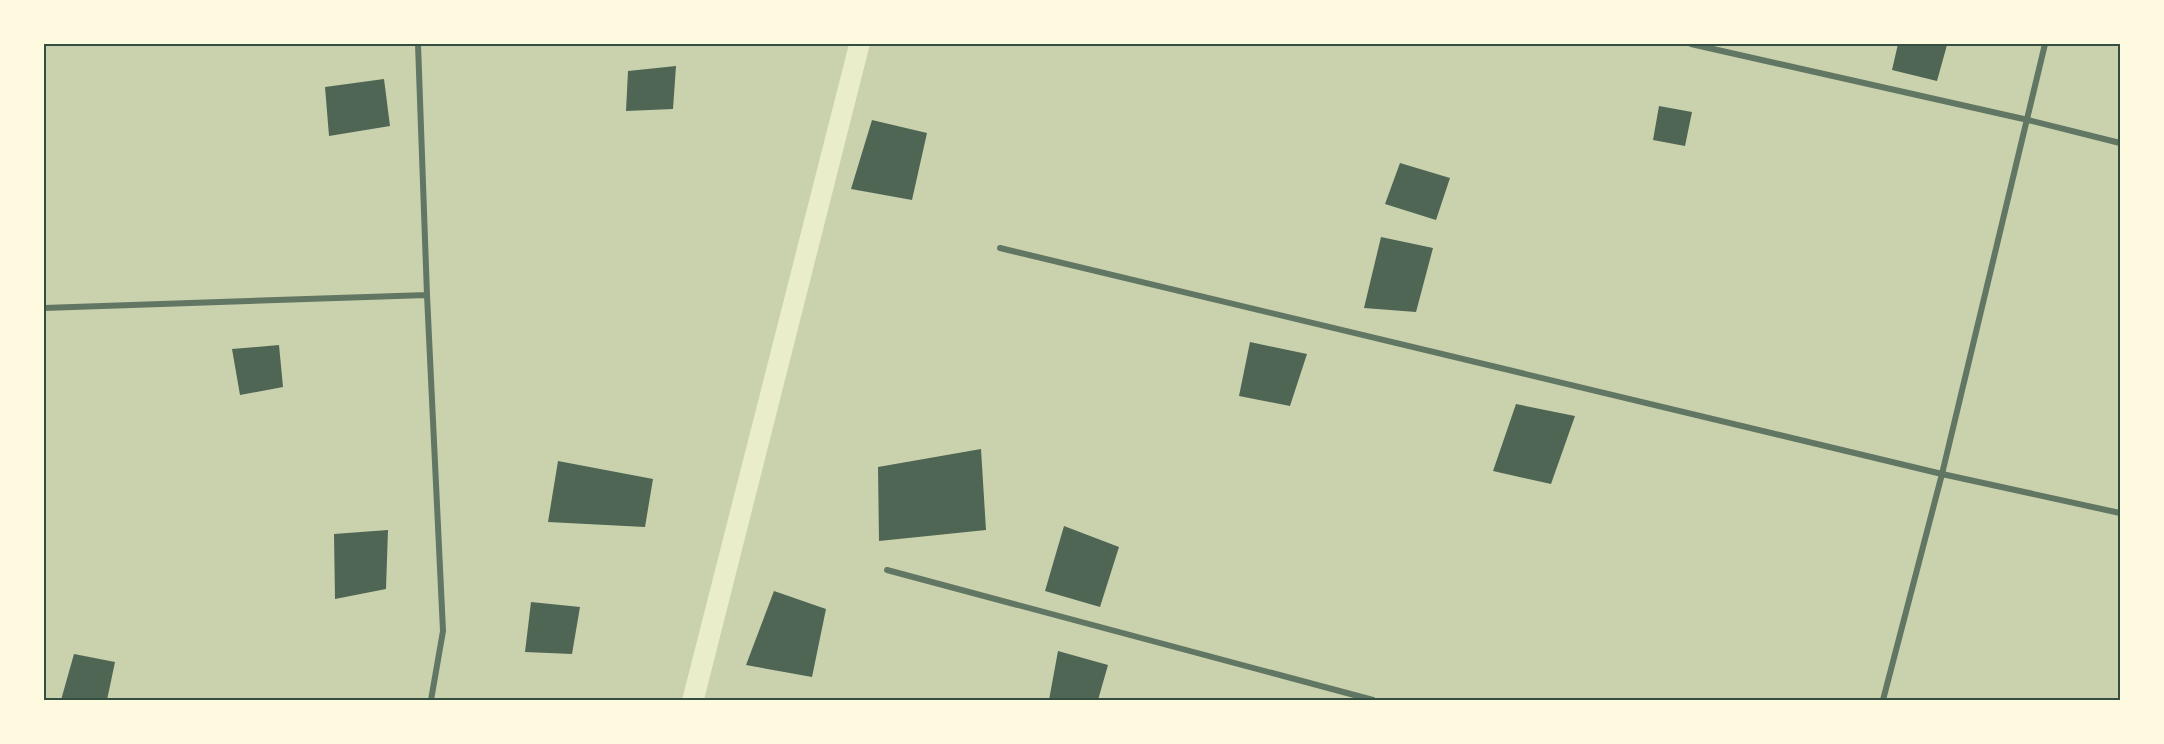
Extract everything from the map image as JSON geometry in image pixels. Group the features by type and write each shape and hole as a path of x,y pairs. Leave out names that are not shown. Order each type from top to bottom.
{"street":[{"path":"418,44 443,631 431,700"},
{"path":"1691,44 2121,143"},
{"path":"1883,700 1942,474 2045,44"},
{"path":"1000,248 1942,474 2121,513"},
{"path":"44,308 427,295"},
{"path":"887,570 1373,700"}],"green space":[{"path":"44,44 849,44 682,700 44,700"},
{"path":"870,44 2120,44 2120,700 704,700"}],"building":[{"path":"1898,44 1947,45 1937,81 1892,70"},
{"path":"676,66 673,109 626,111 628,71"},
{"path":"384,79 390,126 329,136 325,87"},
{"path":"1659,106 1692,112 1685,146 1653,140"},
{"path":"872,120 927,133 912,200 851,189"},
{"path":"1400,163 1450,178 1436,220 1385,204"},
{"path":"1381,237 1433,248 1416,312 1364,308"},
{"path":"1250,342 1307,354 1290,406 1239,396"},
{"path":"279,345 283,387 240,395 232,349"},
{"path":"1516,404 1575,416 1551,484 1493,471"},
{"path":"981,449 986,530 879,541 878,467"},
{"path":"558,461 653,479 645,527 548,522"},
{"path":"1064,526 1119,547 1100,607 1045,591"},
{"path":"388,530 386,589 335,599 334,534"},
{"path":"774,591 826,609 812,677 746,665"},
{"path":"531,602 580,607 572,654 525,652"},
{"path":"1058,651 1108,665 1098,700 1049,700"},
{"path":"74,654 115,662 107,700 61,700"}]}
